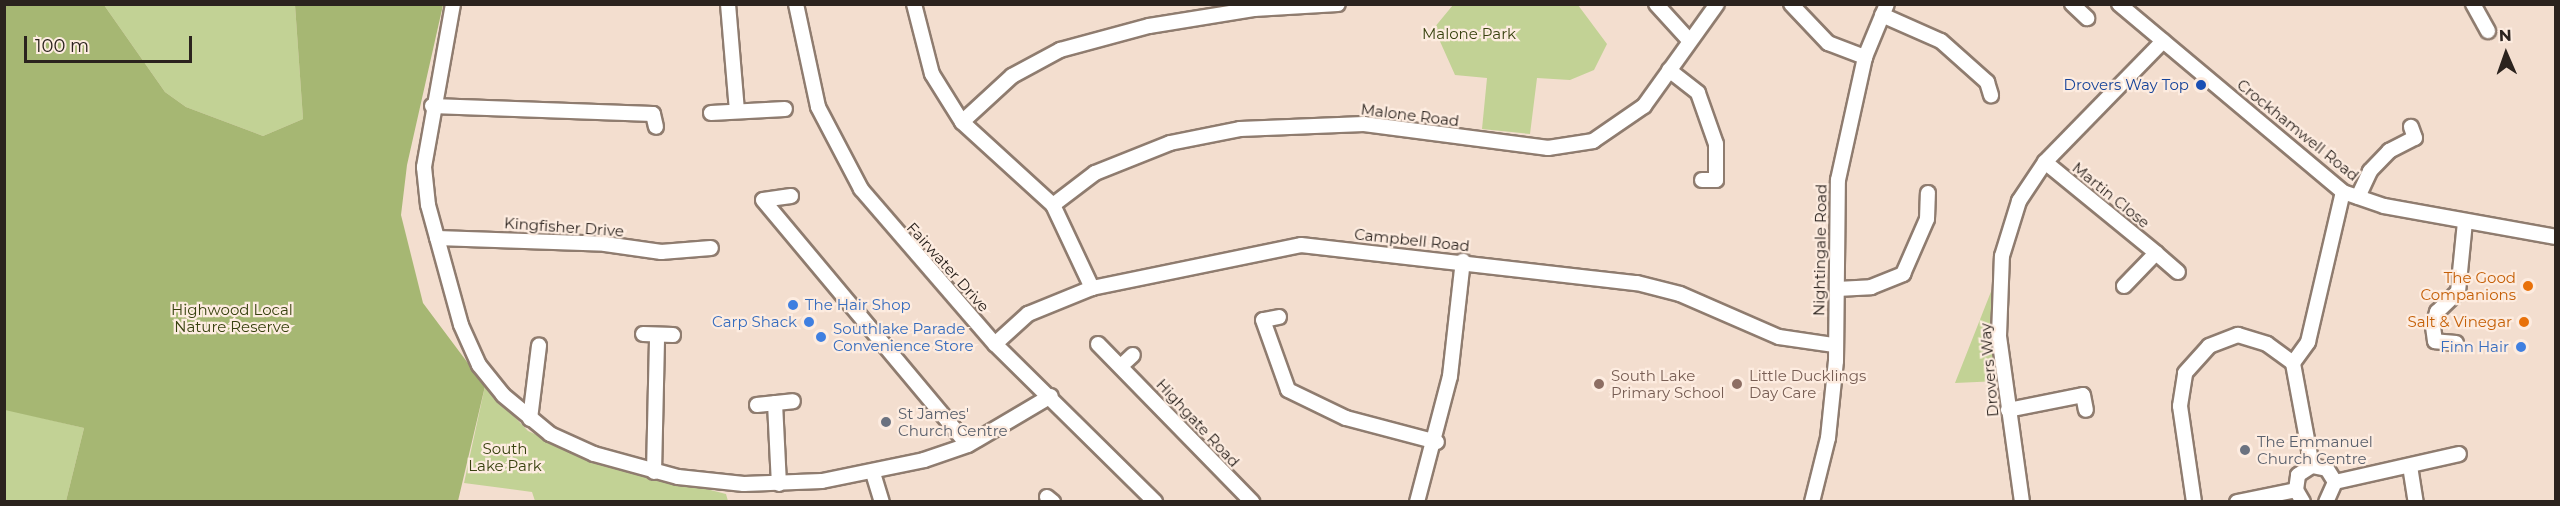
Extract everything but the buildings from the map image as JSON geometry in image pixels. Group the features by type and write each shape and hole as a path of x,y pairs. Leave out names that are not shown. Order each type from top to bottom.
{"street":[{"path":"453,4 432,106 424,167 437,238 461,325 479,365 530,419 594,454 654,472 779,484 873,473 968,445 1051,396"},
{"path":"728,4 737,111"},
{"name":"Fairwater Drive","path":"796,4 806,69 835,146 903,242 995,344 1051,396 1155,501"},
{"path":"914,4 932,74 962,122 1053,205 1092,288"},
{"path":"962,122 1012,76 1060,50 1149,26 1254,9 1338,4"},
{"path":"1656,4 1688,39"},
{"name":"Malone Road","path":"1053,205 1095,173 1149,151 1240,129 1364,124 1548,148 1593,141 1644,106 1688,39 1717,4"},
{"path":"1791,4 1828,43 1865,57"},
{"path":"2072,4 2087,18"},
{"path":"2459,4 2464,4"},
{"path":"2473,4 2488,31"},
{"name":"Crockhamwell Road","path":"2128,8 2163,41 2343,192 2465,222 2556,237"},
{"path":"1885,10 1941,41 1992,85"},
{"name":"Nightingale Road","path":"1812,501 1828,438 1837,289 1838,180 1865,57 1885,10"},
{"name":"Drovers Way","path":"2022,501 1999,336 2002,256 2019,201 2044,162 2163,41"},
{"path":"1669,70 1698,93 1716,144 1716,180"},
{"path":"432,106 655,121 652,100"},
{"path":"711,113 785,109"},
{"path":"2358,197 2370,171 2389,151 2415,138"},
{"name":"Martin Close","path":"2044,162 2178,272"},
{"path":"2293,363 2308,342 2343,192"},
{"path":"791,196 763,200 968,445"},
{"path":"1837,289 1870,287 1903,274 1927,219 1924,200"},
{"path":"2456,343 2435,341 2433,326 2437,312 2460,298 2465,222"},
{"name":"Kingfisher Drive","path":"437,238 711,248"},
{"name":"Campbell Road","path":"995,344 1029,314 1092,288 1301,245 1464,261 1637,283 1680,294 1779,337 1834,345"},
{"path":"2124,286 2156,253"},
{"path":"1418,501 1437,442 1464,261"},
{"path":"1279,316 1256,321 1288,390 1346,418 1437,442"},
{"path":"643,334 673,335"},
{"path":"654,472 657,335"},
{"path":"2194,501 2180,406 2185,373 2209,346 2238,335 2267,344 2293,363 2312,466"},
{"name":"Highgate Road","path":"1098,344 1252,501"},
{"path":"530,419 531,361 539,346"},
{"path":"1121,366 1134,355"},
{"path":"2008,410 2083,395 2086,410"},
{"path":"757,405 792,401"},
{"path":"775,403 779,484"},
{"path":"2336,482 2459,454"},
{"path":"2237,501 2300,496 2298,476 2312,466 2327,469 2336,482"},
{"path":"2410,466 2416,501"},
{"path":"873,473 882,501"},
{"path":"2326,501 2336,482"}],"green space":[{"name":"Highwood Local Nature Reserve","path":"5,4 104,5 165,92 186,107 263,136 303,119 295,5 443,5 407,165 401,215 423,303 485,386 458,501 66,501 84,428 5,410"},
{"path":"104,5 295,5 303,119 263,136 186,107 165,92"},
{"name":"Malone Park","path":"1453,5 1578,5 1607,44 1594,70 1570,80 1537,78 1530,134 1482,129 1487,78 1455,75 1434,28"},
{"path":"1994,284 1992,338 1999,381 1955,383"},
{"name":"South Lake Park","path":"485,386 528,431 590,459 726,494 728,501 535,501 532,492 464,483"},
{"path":"5,409 84,428 66,501 5,502"}],"place":[{"name":"Drovers Way Top","path":"2201,85"},
{"name":"The Good Companions","path":"2528,286"},
{"name":"The Hair Shop","path":"793,305"},
{"name":"Carp Shack","path":"809,322"},
{"name":"Salt & Vinegar","path":"2524,322"},
{"name":"Southlake Parade Convenience Store","path":"821,337"},
{"name":"Finn Hair","path":"2521,347"},
{"name":"South Lake Primary School","path":"1599,384"},
{"name":"Little Ducklings Day Care","path":"1737,384"},
{"name":"St James' Church Centre","path":"886,422"},
{"name":"The Emmanuel Church Centre","path":"2245,450"}]}
